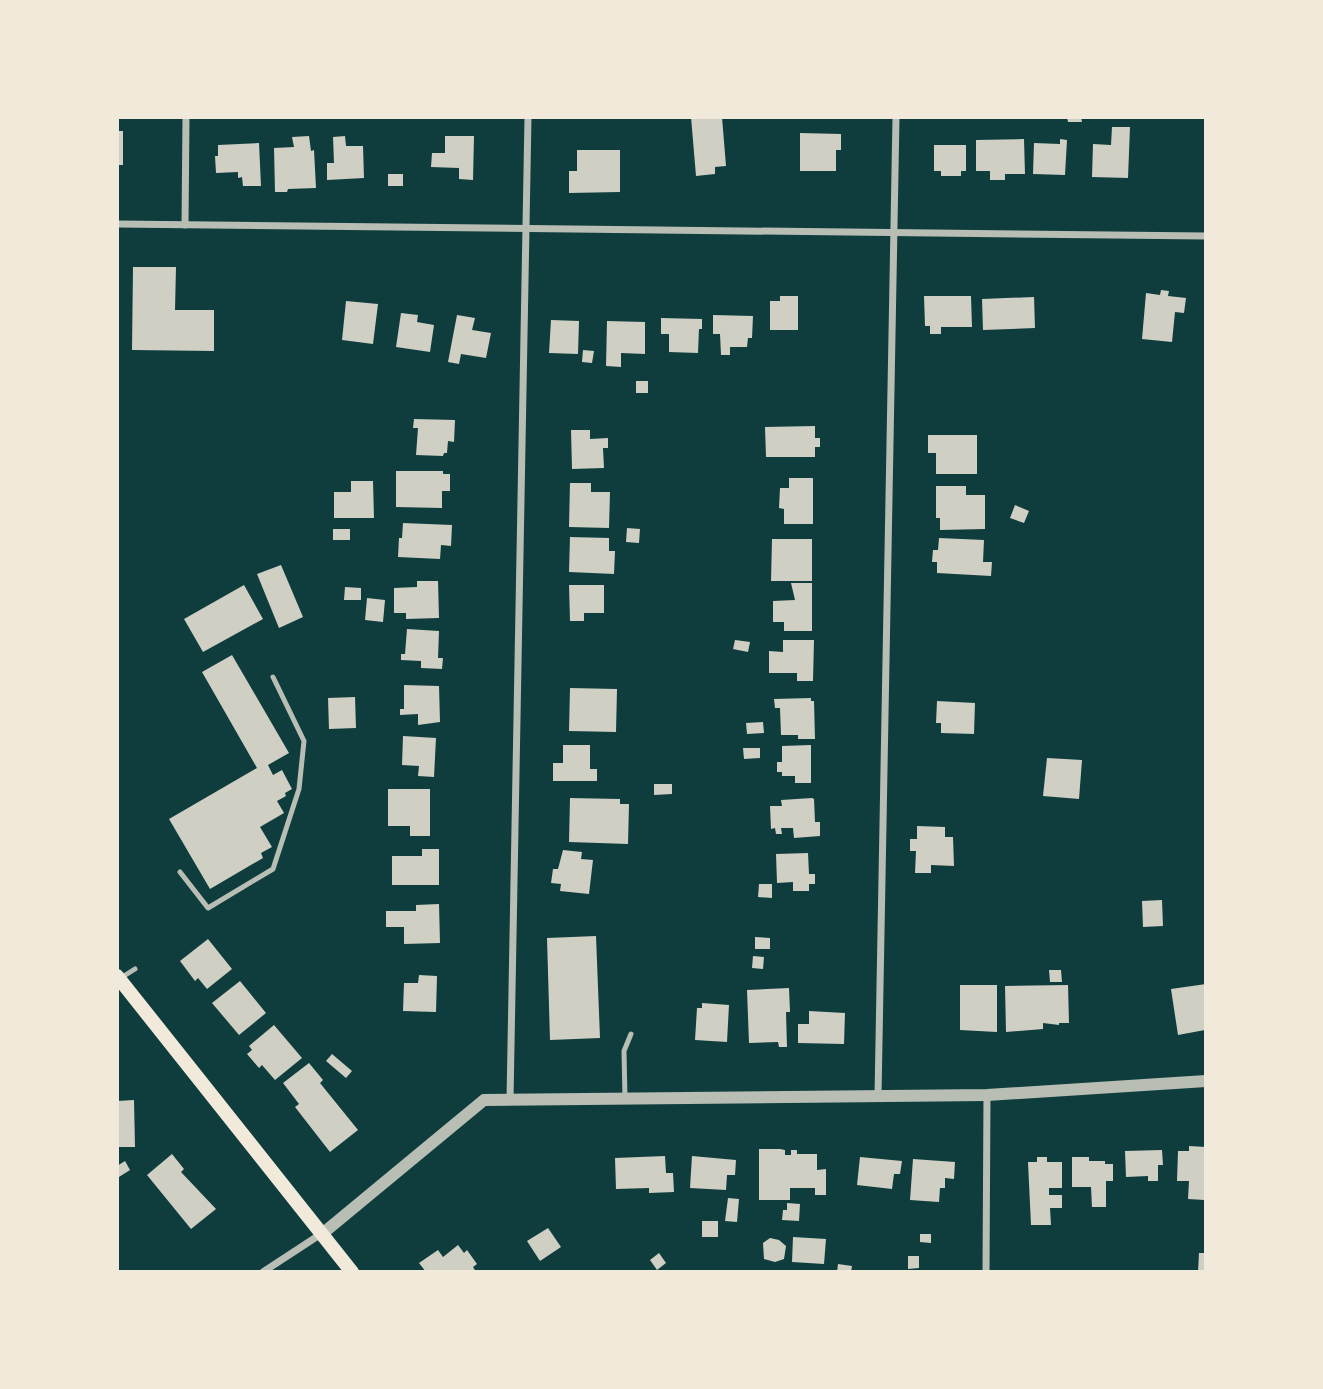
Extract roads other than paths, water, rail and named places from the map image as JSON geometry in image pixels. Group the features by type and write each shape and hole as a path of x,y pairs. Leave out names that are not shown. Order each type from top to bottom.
{"main road":[{"path":"118,977 352,1272"}],"street":[{"path":"185,225 186,117"},
{"path":"510,1100 528,117"},
{"path":"878,1097 896,117"},
{"path":"117,224 1206,236"},
{"path":"263,1272 322,1234 484,1100 987,1095 1206,1081"},
{"path":"986,1272 987,1095"}],"lane":[{"path":"180,872 208,908 272,869 299,789 304,741 273,677"},
{"path":"118,977 135,969"},
{"path":"625,1099 624,1051 631,1034"}]}
